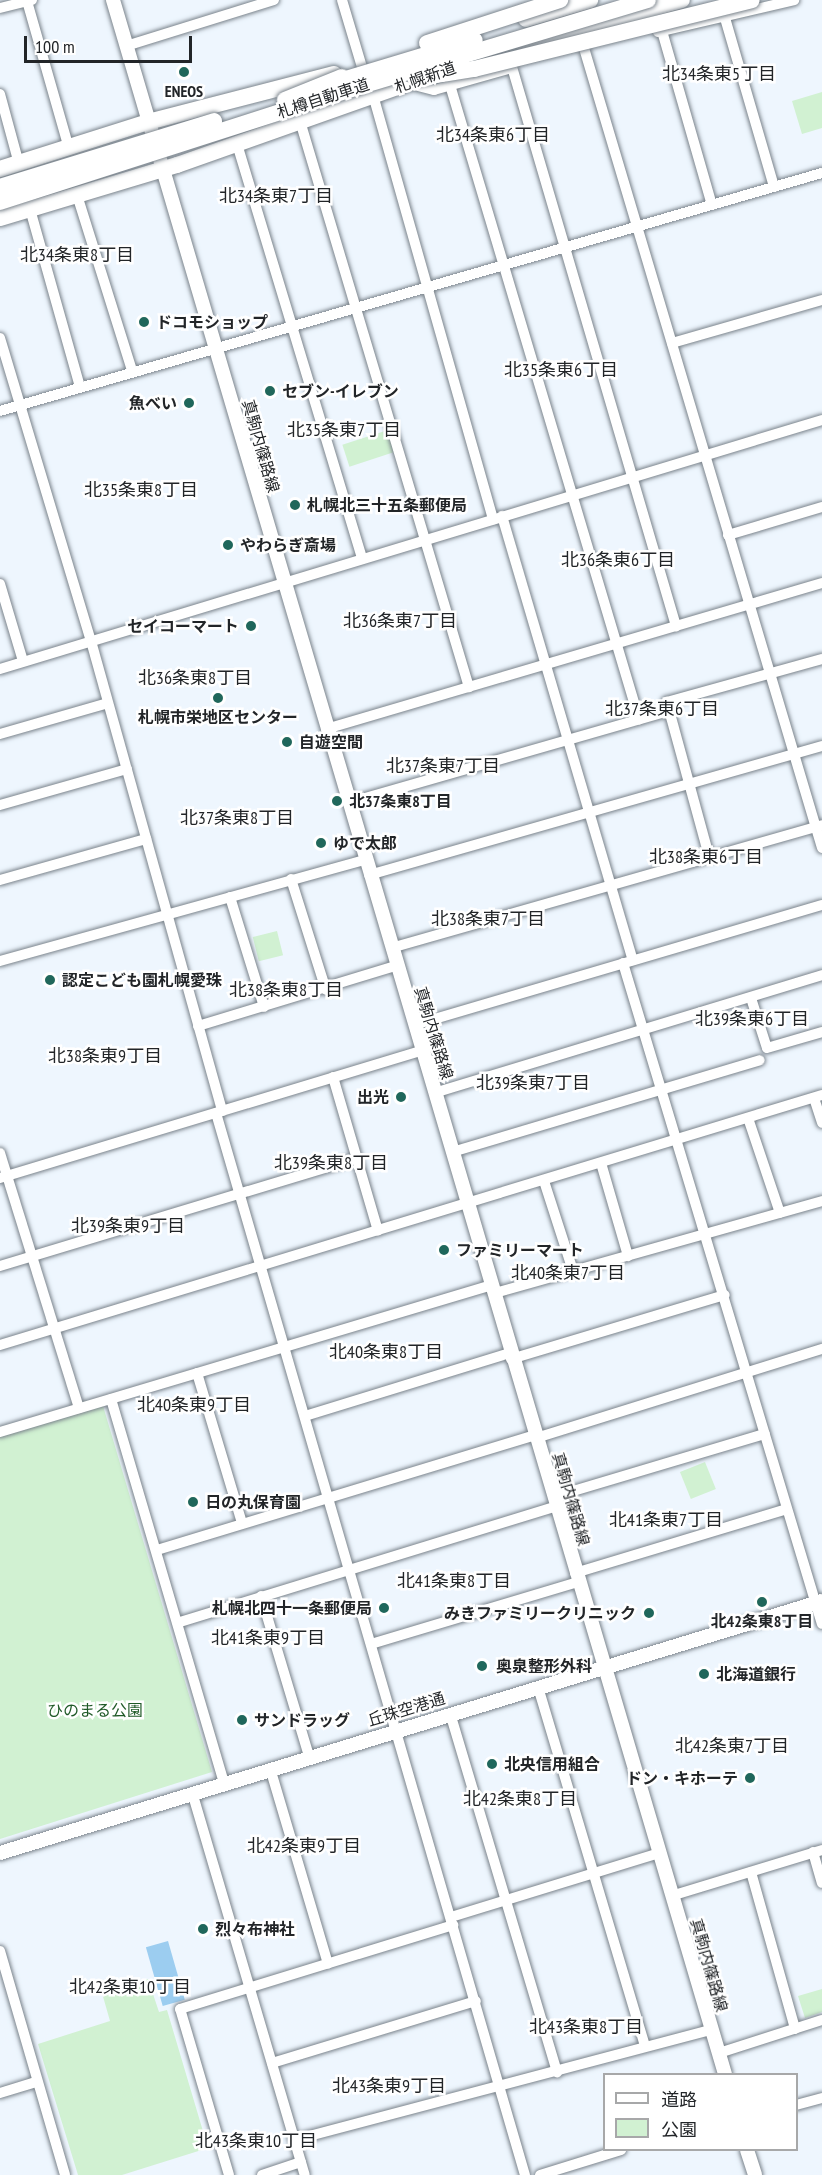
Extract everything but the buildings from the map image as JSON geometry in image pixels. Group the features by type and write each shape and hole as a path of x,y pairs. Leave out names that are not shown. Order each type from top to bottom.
{"highway":[{"name":"札幌新道","path":"0,169 148,123 362,67 567,2 590,0"},
{"name":"札樽自動車道","path":"0,187 611,0"},
{"name":"札樽自動車道","path":"0,202 351,89 648,0"},
{"name":"札幌新道","path":"0,218 163,169 492,54 620,20 682,0"},
{"path":"351,89 474,69 752,0"},
{"path":"284,100 437,39 567,2"}],"main road":[{"name":"真駒内篠路線","path":"113,0 421,1051 469,1204 510,1356 536,1436 602,1667 725,2073"},
{"name":"丘珠空港通","path":"0,1853 394,1729 819,1602"},
{"path":"747,2151 755,2175"}],"street":[{"path":"126,46 273,0"},
{"path":"342,0 362,67"},
{"path":"620,20 662,32 794,0"},
{"path":"0,8 30,1 69,148"},
{"path":"567,2 578,31 794,754 819,826 822,848"},
{"path":"724,18 774,187"},
{"path":"662,32 712,205"},
{"path":"408,83 434,90 583,48"},
{"path":"512,68 676,626"},
{"path":"450,85 639,719"},
{"path":"0,94 19,164"},
{"path":"373,95 428,289 612,885 643,1030 703,1235 725,1295 765,1434 819,1602 822,1624"},
{"path":"300,121 469,687"},
{"path":"237,144 362,558"},
{"path":"0,411 132,371 356,311 822,173"},
{"path":"77,195 132,371"},
{"path":"30,209 80,387"},
{"path":"672,343 822,300"},
{"path":"0,338 91,641 198,1026 240,1192 525,2175"},
{"path":"0,669 822,420"},
{"path":"728,535 822,507"},
{"path":"326,729 822,583"},
{"path":"0,584 24,662"},
{"path":"709,856 667,702 822,659"},
{"path":"0,734 108,703"},
{"path":"348,803 669,711"},
{"path":"369,875 822,746"},
{"path":"0,805 127,770"},
{"path":"391,948 819,826"},
{"path":"0,880 146,839"},
{"path":"0,961 365,860"},
{"path":"291,879 326,990"},
{"path":"230,897 264,1007"},
{"path":"414,1025 822,905"},
{"path":"198,1026 326,990 396,966"},
{"path":"435,1093 822,975"},
{"path":"751,998 767,1048 822,1032"},
{"path":"3,1177 421,1051"},
{"path":"452,1152 760,1060"},
{"path":"333,1077 378,1231"},
{"path":"0,1345 818,1096 822,1123"},
{"path":"748,1118 780,1213"},
{"path":"0,1153 3,1177 32,1256 52,1329 79,1408"},
{"path":"0,1266 357,1158"},
{"path":"601,1163 627,1256"},
{"path":"544,1181 573,1271"},
{"path":"0,1432 284,1346 493,1289 573,1271 822,1201"},
{"path":"305,1416 725,1295"},
{"path":"157,1550 328,1495 536,1436 822,1350"},
{"path":"197,1373 242,1523"},
{"path":"111,1399 180,1622 224,1782"},
{"path":"180,1622 765,1434"},
{"path":"371,1644 788,1509"},
{"path":"261,1596 309,1756"},
{"path":"538,1687 645,2046"},
{"path":"450,1713 557,2072"},
{"path":"270,1768 328,1964"},
{"path":"192,1792 305,2175"},
{"path":"671,1896 818,1851 822,1884"},
{"path":"229,2175 180,2009 328,1964 506,1900 658,1853"},
{"path":"752,1872 795,2029"},
{"path":"1,1956 65,2175"},
{"path":"272,2063 476,2001"},
{"path":"719,2053 822,2020"},
{"path":"294,2140 710,2030"},
{"path":"0,2093 36,2082"},
{"path":"798,2104 822,2098"},
{"path":"540,2175 618,2151"},
{"path":"262,2175 301,2163"}],"green space":[{"path":"822,92 822,128 802,134 792,101"},
{"path":"388,430 395,452 349,467 342,445"},
{"path":"277,931 283,955 259,961 253,937"},
{"name":"ひのまる公園","path":"103,1406 212,1772 0,1839 0,1437"},
{"path":"705,1462 716,1489 691,1499 680,1472"},
{"path":"148,1979 159,2012 167,2010 208,2148 122,2175 78,2175 38,2044 110,2021 102,1993"},
{"path":"822,1989 822,2012 805,2018 798,1996"}],"water":[{"path":"168,1941 185,2000 163,2006 146,1947"}],"place":[{"name":"ENEOS","path":"184,72"},
{"name":"ドコモショップ","path":"144,322"},
{"name":"セブン-イレブン","path":"270,391"},
{"name":"魚べい","path":"189,403"},
{"name":"札幌北三十五条郵便局","path":"295,505"},
{"name":"やわらぎ斎場","path":"228,545"},
{"name":"セイコーマート","path":"251,626"},
{"name":"札幌市栄地区センター","path":"218,698"},
{"name":"自遊空間","path":"287,742"},
{"name":"北37条東8丁目","path":"337,801"},
{"name":"ゆで太郎","path":"321,843"},
{"name":"認定こども園札幌愛珠","path":"50,980"},
{"name":"出光","path":"401,1097"},
{"name":"ファミリーマート","path":"444,1250"},
{"name":"日の丸保育園","path":"193,1502"},
{"name":"北42条東8丁目","path":"762,1602"},
{"name":"札幌北四十一条郵便局","path":"384,1608"},
{"name":"みきファミリークリニック","path":"649,1613"},
{"name":"奥泉整形外科","path":"482,1666"},
{"name":"北海道銀行","path":"704,1674"},
{"name":"サンドラッグ","path":"242,1720"},
{"name":"北央信用組合","path":"492,1764"},
{"name":"ドン・キホーテ","path":"750,1778"},
{"name":"烈々布神社","path":"203,1929"}],"district":[{"name":"北34条東5丁目","path":"719,74"},
{"name":"北34条東6丁目","path":"493,135"},
{"name":"北34条東7丁目","path":"276,196"},
{"name":"北34条東8丁目","path":"77,255"},
{"name":"北35条東6丁目","path":"561,370"},
{"name":"北35条東7丁目","path":"344,430"},
{"name":"北35条東8丁目","path":"141,490"},
{"name":"北36条東6丁目","path":"618,560"},
{"name":"北36条東7丁目","path":"400,621"},
{"name":"北36条東8丁目","path":"195,678"},
{"name":"北37条東6丁目","path":"662,709"},
{"name":"北37条東7丁目","path":"443,766"},
{"name":"北37条東8丁目","path":"237,818"},
{"name":"北38条東6丁目","path":"706,857"},
{"name":"北38条東7丁目","path":"488,919"},
{"name":"北38条東8丁目","path":"286,990"},
{"name":"北39条東6丁目","path":"752,1019"},
{"name":"北38条東9丁目","path":"105,1056"},
{"name":"北39条東7丁目","path":"533,1083"},
{"name":"北39条東8丁目","path":"331,1163"},
{"name":"北39条東9丁目","path":"128,1226"},
{"name":"北40条東7丁目","path":"568,1273"},
{"name":"北40条東8丁目","path":"386,1352"},
{"name":"北40条東9丁目","path":"194,1405"},
{"name":"北41条東7丁目","path":"666,1520"},
{"name":"北41条東8丁目","path":"454,1581"},
{"name":"北41条東9丁目","path":"268,1638"},
{"name":"北42条東7丁目","path":"732,1746"},
{"name":"北42条東8丁目","path":"520,1799"},
{"name":"北42条東9丁目","path":"304,1846"},
{"name":"北42条東10丁目","path":"130,1987"},
{"name":"北43条東8丁目","path":"586,2027"},
{"name":"北43条東9丁目","path":"389,2086"},
{"name":"北43条東10丁目","path":"256,2141"}]}
